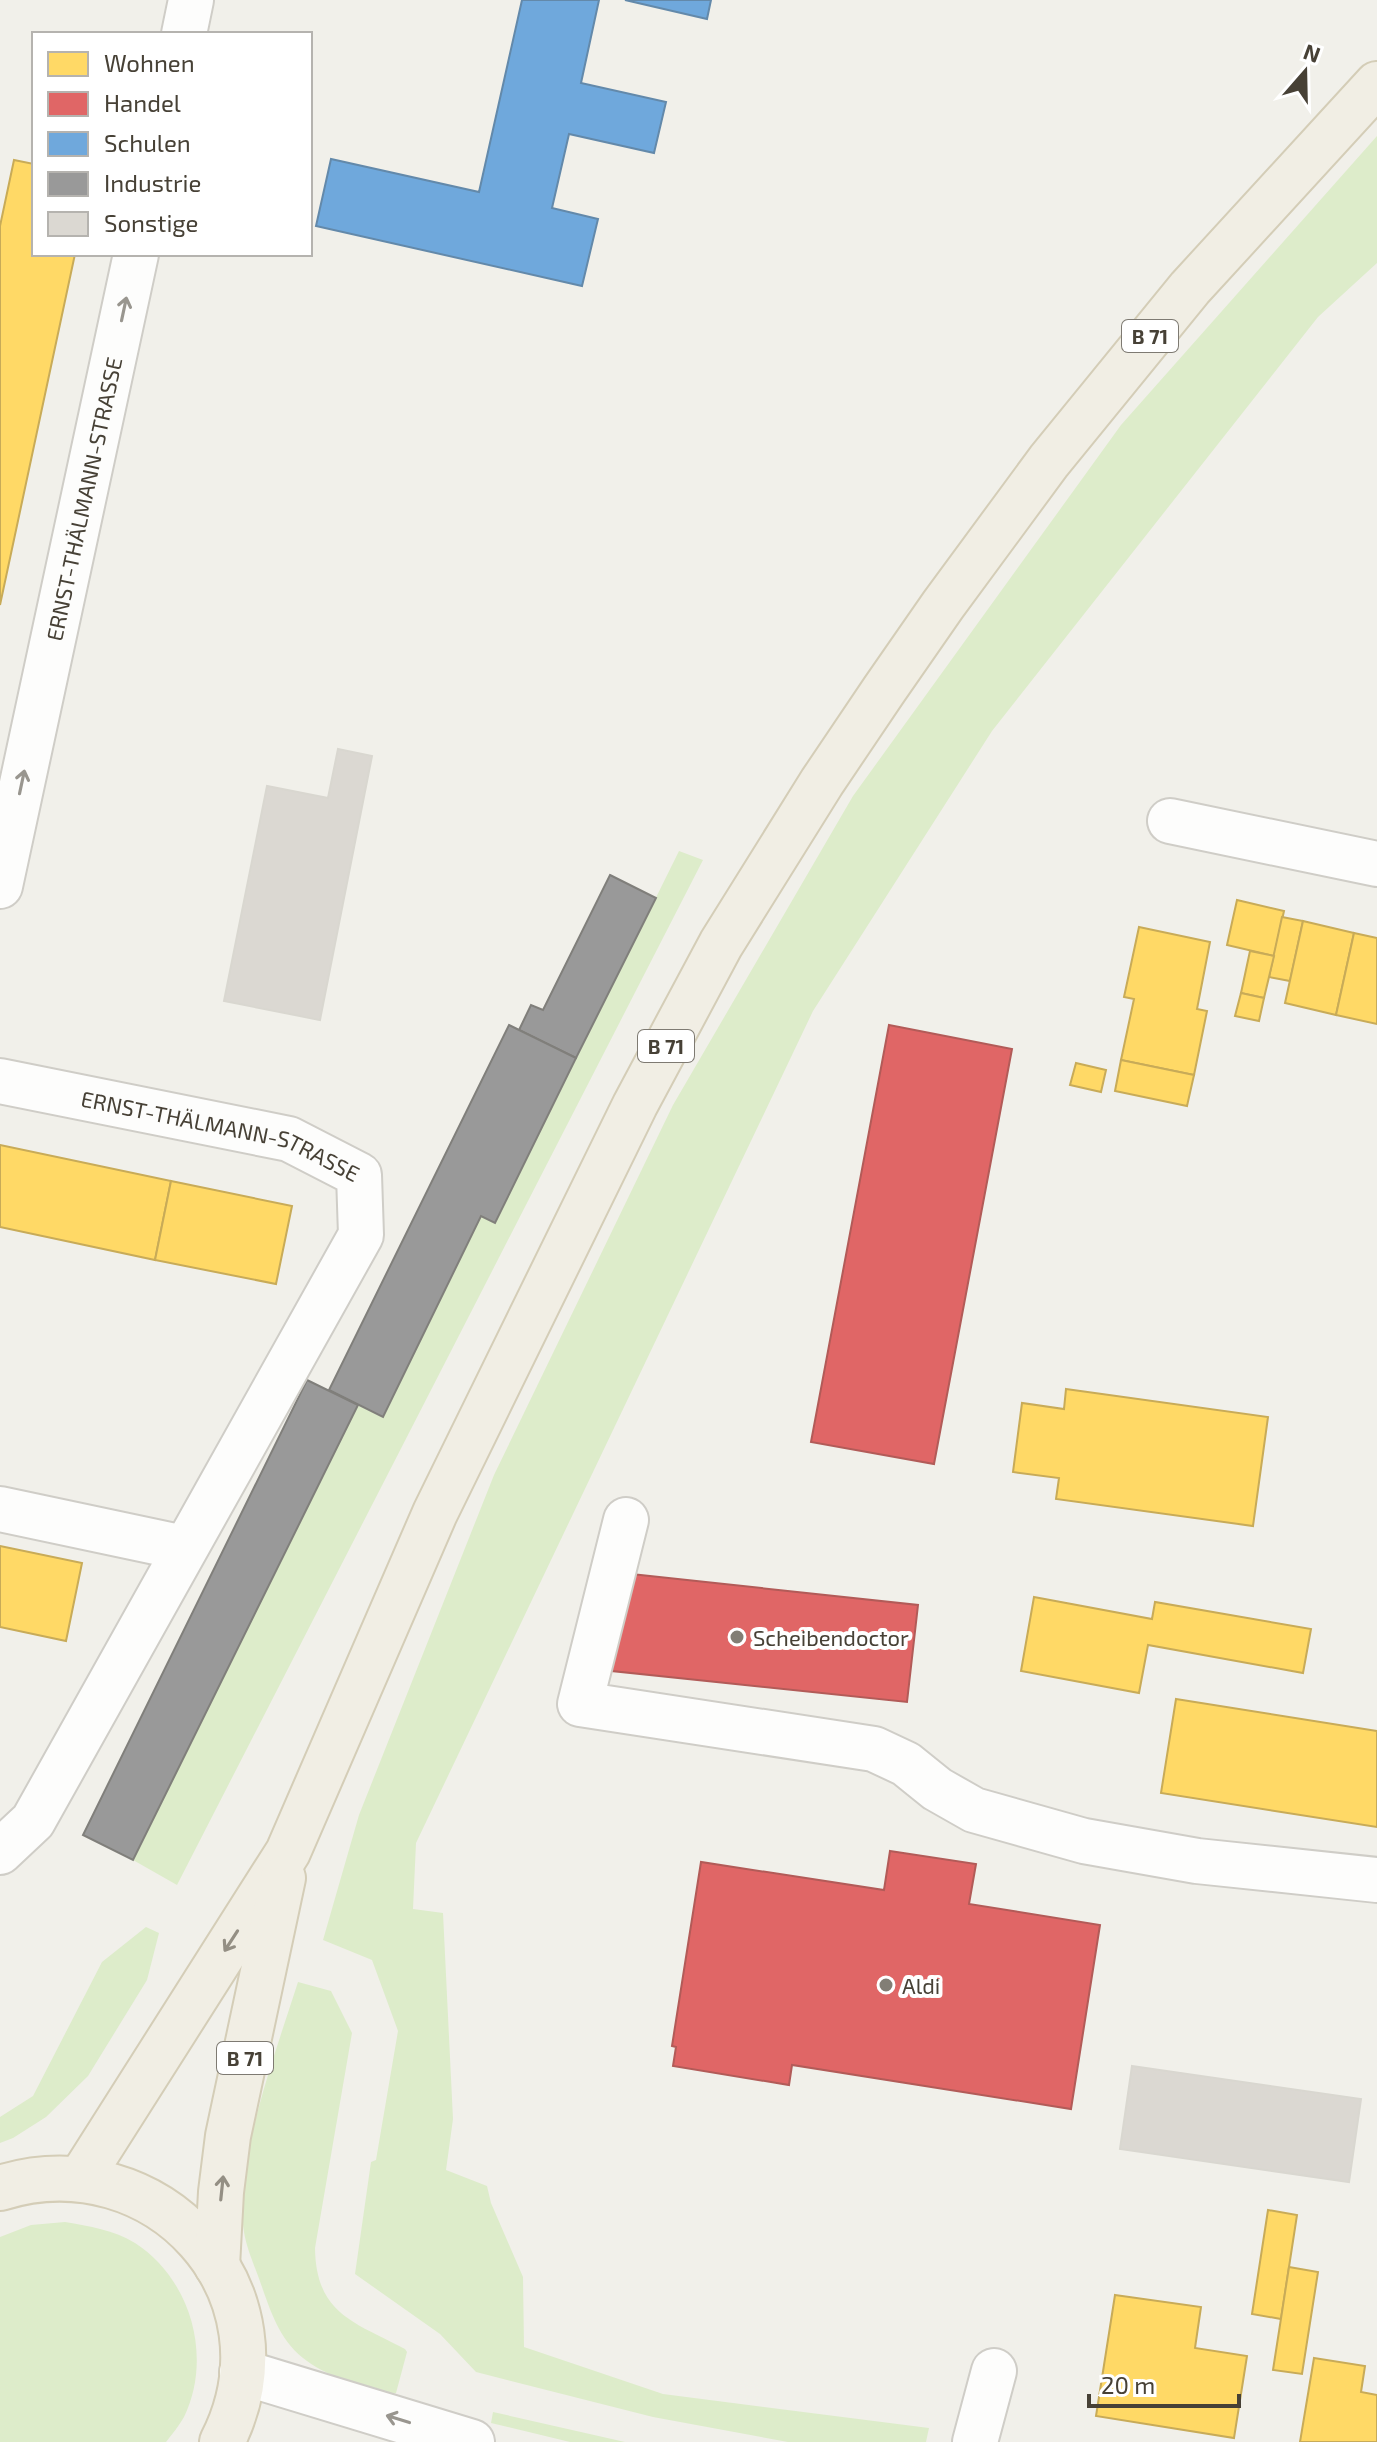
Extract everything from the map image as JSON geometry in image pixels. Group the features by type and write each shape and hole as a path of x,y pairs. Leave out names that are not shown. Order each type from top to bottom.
{"main road":[{"name":"B 71","path":"81,2178 288,1852 435,1513 635,1105 721,944 822,782 884,690 1049,461 1201,276 1377,84"},
{"name":"B 71","path":"217,2266 228,2136 288,1852"},
{"name":"B 71","path":"0,2188 28,2180 81,2178 135,2192 159,2206 191,2233 217,2266 238,2317 242,2372 238,2400 222,2442"}],"street":[{"path":"184,32 191,0"},
{"name":"ERNST-THÄLMANN-STRASSE","path":"0,886 136,256"},
{"path":"1170,821 1377,864"},
{"name":"ERNST-THÄLMANN-STRASSE","path":"0,1081 289,1139 359,1175 361,1235 33,1821 0,1852"},
{"path":"0,1509 184,1548"},
{"path":"626,1520 580,1704 874,1749 906,1764 937,1789 974,1810 1084,1841 1197,1861 1377,1880"},
{"path":"975,2442 994,2371"},
{"path":"242,2372 472,2442"}],"green space":[{"path":"1377,136 1377,263 1318,317 992,731 813,1011 416,1843 413,1909 443,1913 453,2119 446,2170 487,2186 491,2203 523,2277 524,2347 663,2394 929,2428 926,2442 788,2442 653,2417 476,2372 440,2334 355,2274 371,2162 376,2160 398,2031 372,1960 323,1940 359,1815 494,1475 673,1105 853,796 1121,425"},
{"path":"679,851 703,860 177,1885 133,1860 358,1405 383,1417 481,1216 495,1223"},
{"path":"146,1927 159,1933 147,1980 88,2076 46,2117 0,2143 0,2117 33,2096 102,1962"},
{"path":"298,1982 331,1991 352,2033 315,2248 317,2270 322,2288 341,2313 407,2352 396,2393 392,2394 348,2381 298,2354 279,2329 245,2239 242,2204 251,2141"},
{"path":"65,2222 110,2232 135,2243 154,2258 183,2298 196,2345 196,2370 193,2394 184,2417 166,2442 0,2442 0,2237 31,2225"},
{"path":"493,2412 625,2442 570,2442 491,2423"}],"building: Wohnen":[{"path":"14,160 32,164 32,256 75,256 0,605 0,226"},
{"path":"1237,900 1284,911 1274,956 1227,945"},
{"path":"1282,917 1303,921 1290,981 1269,977"},
{"path":"1303,921 1354,933 1336,1015 1285,1003"},
{"path":"1139,927 1210,942 1197,1009 1207,1011 1194,1075 1121,1060 1134,999 1124,997"},
{"path":"1354,933 1377,938 1377,1024 1336,1015"},
{"path":"1250,951 1274,956 1264,998 1241,993"},
{"path":"1241,993 1264,998 1259,1021 1235,1016"},
{"path":"1121,1060 1194,1075 1187,1106 1115,1091"},
{"path":"1076,1063 1106,1070 1101,1092 1070,1085"},
{"path":"0,1145 171,1181 155,1260 0,1227"},
{"path":"171,1181 292,1206 276,1284 155,1260"},
{"path":"1066,1389 1268,1417 1253,1526 1056,1499 1059,1478 1013,1472 1022,1403 1064,1409"},
{"path":"0,1546 82,1563 66,1641 0,1627"},
{"path":"1034,1597 1152,1619 1155,1602 1311,1629 1303,1673 1148,1645 1139,1693 1021,1671"},
{"path":"1176,1699 1377,1731 1377,1827 1161,1793"},
{"path":"1268,2210 1297,2215 1281,2319 1252,2314"},
{"path":"1289,2267 1318,2272 1302,2374 1273,2370"},
{"path":"1115,2295 1201,2307 1195,2348 1247,2356 1234,2438 1096,2416"},
{"path":"1314,2358 1365,2366 1361,2392 1377,2395 1377,2442 1300,2442"}],"building: Handel":[{"path":"889,1025 1012,1049 934,1464 811,1442"},
{"path":"622,1573 918,1605 907,1702 612,1671"},
{"name":"Aldi","path":"890,1851 976,1864 969,1904 1100,1925 1071,2109 792,2065 789,2085 673,2066 676,2047 672,2046 701,1862 884,1890"}],"building: Schulen":[{"path":"522,0 599,0 581,83 666,102 654,153 569,134 552,208 598,219 582,286 316,226 331,159 479,192"},
{"path":"625,0 711,0 707,19"}],"building: Industrie":[{"path":"610,875 656,898 576,1058 519,1030 531,1005 543,1010"},
{"path":"509,1025 576,1058 495,1223 481,1216 383,1417 329,1390"},
{"path":"307,1380 358,1405 133,1860 83,1835"}],"building: Sonstige":[{"path":"338,749 372,756 320,1020 224,1001 267,786 328,798"},
{"path":"1132,2066 1361,2099 1349,2182 1120,2149"}],"place":[{"name":"Scheibendoctor","path":"737,1637"},
{"name":"Aldi","path":"886,1985"}]}
